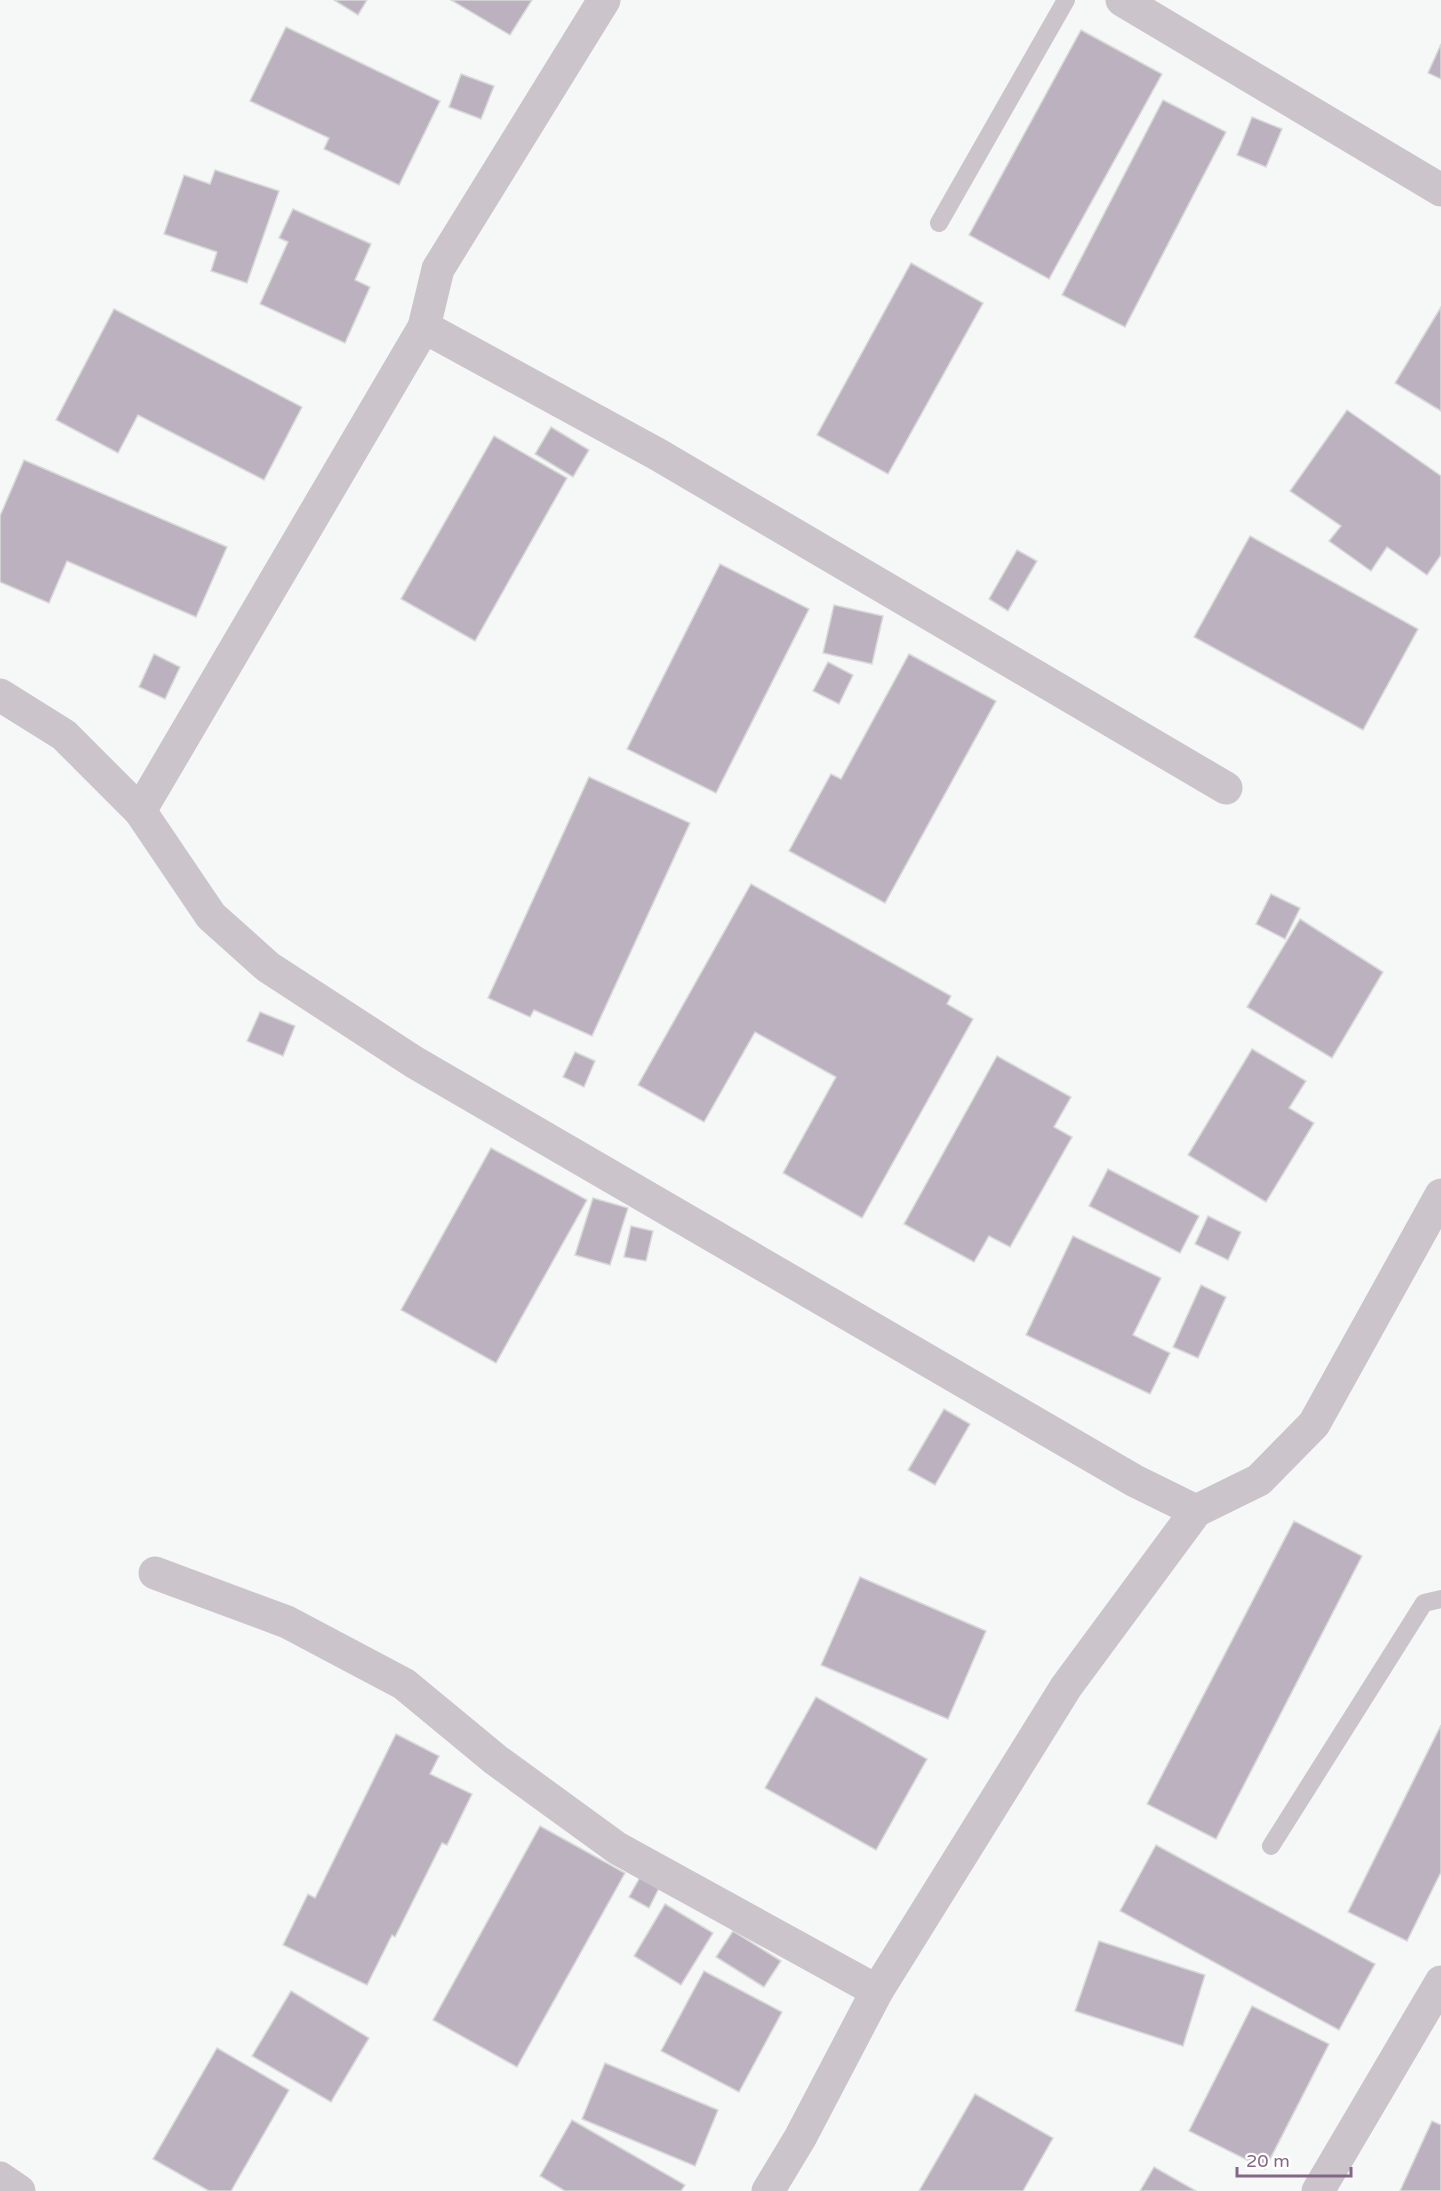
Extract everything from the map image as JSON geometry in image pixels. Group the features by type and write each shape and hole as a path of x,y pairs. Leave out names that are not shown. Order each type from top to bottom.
{"street":[{"path":"140,811 424,327 438,269 604,0"},
{"path":"1122,0 1441,190"},
{"path":"424,327 657,454 1226,788"},
{"path":"0,695 64,735 140,811 211,916 268,967 414,1062 1135,1480 1196,1511"},
{"path":"768,2191 800,2138 877,1991 1066,1686 1196,1511 1259,1480 1314,1424 1441,1195"},
{"path":"154,1574 287,1622 404,1684 496,1760 617,1848 877,1991"},
{"path":"1318,2191 1441,1982"},
{"path":"0,2178 19,2191"}],"lane":[{"path":"939,223 1066,0"},
{"path":"1271,1846 1424,1603 1441,1599"}],"building":[{"path":"334,0 367,0 358,15"},
{"path":"451,0 532,0 510,35"},
{"path":"286,27 440,101 399,185 324,149 329,138 250,101"},
{"path":"1081,30 1162,74 1049,279 969,235"},
{"path":"1441,44 1441,79 1428,73"},
{"path":"461,74 494,86 481,119 449,107"},
{"path":"1163,100 1226,132 1125,327 1062,295"},
{"path":"1252,117 1282,129 1266,167 1237,155"},
{"path":"215,170 279,191 247,283 211,271 217,252 164,234 184,175 210,184"},
{"path":"293,209 371,244 355,280 370,287 345,343 260,304 288,242 279,238"},
{"path":"911,263 983,303 888,474 817,435"},
{"path":"1441,307 1441,411 1395,383"},
{"path":"114,309 302,407 264,480 138,415 118,453 56,420"},
{"path":"1347,410 1441,476 1441,555 1427,575 1387,547 1371,571 1329,541 1341,526 1290,491"},
{"path":"551,427 589,450 573,477 535,454"},
{"path":"494,436 567,478 475,641 401,599"},
{"path":"24,460 227,547 196,617 67,561 49,603 0,582 0,516"},
{"path":"1250,536 1418,629 1363,730 1194,637"},
{"path":"1017,550 1037,561 1008,611 989,599"},
{"path":"720,564 809,609 716,793 627,749"},
{"path":"834,605 883,616 872,664 823,653"},
{"path":"154,654 180,667 165,699 139,687"},
{"path":"909,654 996,701 885,903 789,851 831,774 841,779"},
{"path":"828,662 853,675 839,704 813,691"},
{"path":"589,777 690,823 592,1036 534,1010 530,1017 488,998"},
{"path":"751,884 951,996 947,1004 973,1019 862,1218 783,1173 836,1077 755,1032 704,1122 638,1085"},
{"path":"1271,894 1300,908 1285,939 1256,924"},
{"path":"1300,919 1383,972 1332,1058 1247,1007"},
{"path":"260,1012 295,1026 283,1056 247,1041"},
{"path":"1252,1049 1306,1081 1289,1108 1314,1123 1266,1202 1188,1155"},
{"path":"575,1052 595,1061 584,1087 563,1077"},
{"path":"997,1056 1071,1097 1054,1127 1072,1137 1010,1247 989,1236 974,1262 904,1224"},
{"path":"491,1148 587,1200 496,1363 401,1310"},
{"path":"1108,1169 1199,1216 1180,1253 1089,1206"},
{"path":"593,1198 628,1208 610,1265 575,1255"},
{"path":"1208,1216 1241,1232 1228,1260 1195,1244"},
{"path":"631,1226 653,1231 646,1261 624,1257"},
{"path":"1073,1236 1161,1278 1133,1335 1170,1353 1150,1394 1026,1335"},
{"path":"1201,1285 1226,1297 1198,1358 1173,1347"},
{"path":"944,1409 970,1424 935,1485 908,1470"},
{"path":"1294,1521 1362,1556 1216,1839 1147,1804"},
{"path":"860,1577 986,1631 948,1719 821,1665"},
{"path":"816,1697 927,1759 876,1850 765,1788"},
{"path":"1441,1725 1441,1872 1407,1941 1348,1912"},
{"path":"396,1734 439,1756 430,1774 472,1794 447,1845 442,1843 395,1937 392,1935 367,1985 283,1945 308,1894 315,1898"},
{"path":"540,1826 625,1873 517,2067 433,2020"},
{"path":"1156,1845 1375,1964 1339,2030 1120,1911"},
{"path":"643,1872 662,1882 649,1908 629,1897"},
{"path":"665,1904 713,1933 681,1985 634,1956"},
{"path":"733,1931 781,1961 764,1987 716,1957"},
{"path":"1099,1941 1205,1975 1183,2046 1075,2011"},
{"path":"704,1971 782,2012 739,2092 661,2051"},
{"path":"291,1991 369,2038 331,2102 252,2056"},
{"path":"1252,2006 1329,2044 1265,2169 1189,2131"},
{"path":"217,2048 289,2090 231,2191 209,2191 153,2159"},
{"path":"605,2063 718,2110 695,2166 582,2119"},
{"path":"975,2094 1053,2138 1023,2191 919,2191"},
{"path":"572,2120 685,2185 681,2191 565,2191 540,2176"},
{"path":"1432,2121 1441,2125 1441,2191 1400,2191"},
{"path":"1154,2167 1196,2191 1140,2191"}]}
